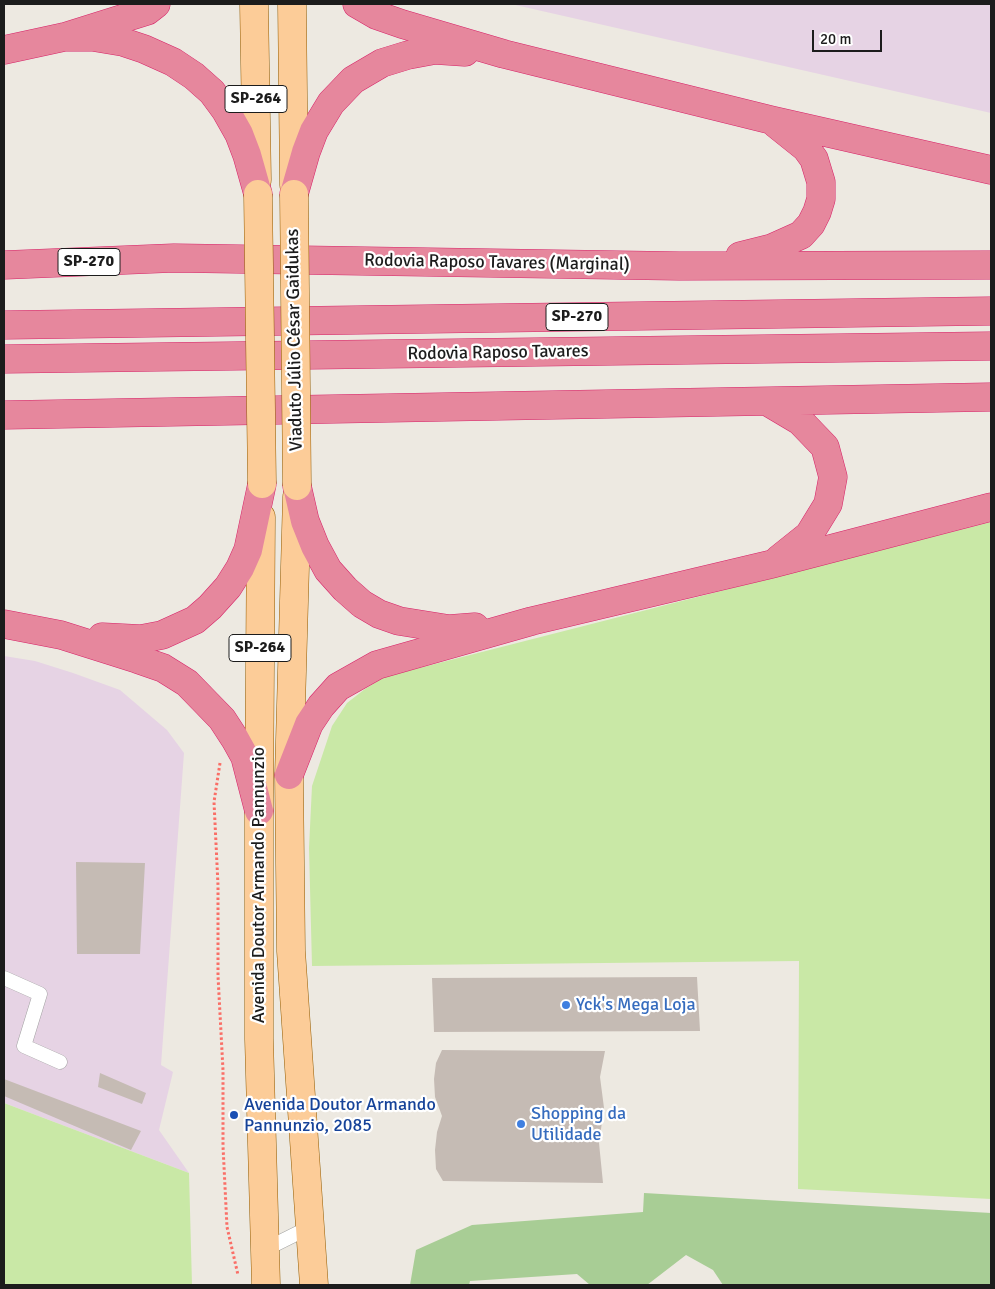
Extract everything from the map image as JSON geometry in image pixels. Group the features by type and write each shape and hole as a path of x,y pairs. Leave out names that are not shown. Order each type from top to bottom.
{"highway":[{"path":"4,50 64,37 147,10 156,4"},
{"path":"357,4 376,15 402,24 504,54 771,120 991,170"},
{"path":"64,37 93,37 123,42 173,62 194,76 212,92 231,118 247,155 258,194"},
{"path":"294,194 314,132 331,103 353,80 382,63 408,55 435,50 504,54"},
{"path":"679,266 772,248 801,235 811,224 817,212 821,190 821,182 814,159 806,148 771,120"},
{"name":"Rodovia Raposo Tavares (Marginal)","path":"4,265 174,258 679,266 991,265"},
{"name":"Rodovia Raposo Tavares","path":"4,325 991,311"},
{"name":"Rodovia Raposo Tavares","path":"4,360 991,346"},
{"path":"4,415 991,397"},
{"path":"768,402 800,421 825,447 833,477 828,504 809,534 772,564"},
{"path":"62,635 141,639 162,635 195,620 228,587 240,568 248,550 262,484"},
{"path":"297,486 305,521 315,546 328,570 362,604 379,614 399,622 449,629 532,621"},
{"path":"289,775 309,724 321,706 338,687 377,665 532,621 772,564 991,508"},
{"path":"4,624 62,635 163,668 187,683 222,719 235,739 245,757 259,811"}],"main road":[{"name":"SP-264","path":"254,4 258,194"},
{"name":"SP-264","path":"292,4 294,194"},
{"name":"Viaduto Júlio César Gaidukas","path":"258,194 262,484"},
{"name":"Viaduto Júlio César Gaidukas","path":"294,194 297,486"},
{"name":"Avenida Doutor Armando Pannunzio","path":"262,484 259,1039 266,1285"},
{"name":"Avenida Doutor Armando Pannunzio","path":"297,486 289,775 291,951 314,1285"}],"lane":[{"path":"4,978 40,994 24,1046 60,1062"},
{"path":"266,1249 310,1227"}],"path":[{"path":"235,739 220,757 214,802 218,885 218,976 223,1070 223,1146 227,1227 238,1279"}],"shaded area":[{"path":"511,4 991,4 991,113"},
{"path":"4,656 35,661 120,690 167,730 184,753 161,1065 173,1072 159,1130 189,1173 4,1103"}],"green space":[{"path":"991,522 991,1199 798,1189 799,961 312,966 309,848 312,786 332,726 347,703 365,689 384,677"},
{"path":"4,1103 189,1173 192,1285 4,1285"},
{"path":"644,1193 991,1213 991,1285 723,1285 713,1270 686,1255 647,1285 590,1285 577,1274 470,1281 469,1285 410,1285 416,1250 472,1225 643,1212"}],"building":[{"path":"76,862 145,863 140,954 77,954"},
{"name":"Yck's Mega Loja","path":"697,977 700,1031 434,1032 432,978"},
{"name":"Shopping da Utilidade","path":"442,1050 605,1051 600,1077 604,1108 599,1143 603,1183 443,1181 436,1169 435,1150 437,1132 442,1116 435,1097 434,1079 436,1063"},
{"path":"100,1073 146,1093 142,1104 98,1087"},
{"path":"4,1079 141,1131 131,1150 4,1096"}],"place":[{"name":"Yck's Mega Loja","path":"566,1005"},
{"name":"Avenida Doutor Armando Pannunzio, 2085","path":"234,1115"},
{"name":"Shopping da Utilidade","path":"521,1124"}]}
